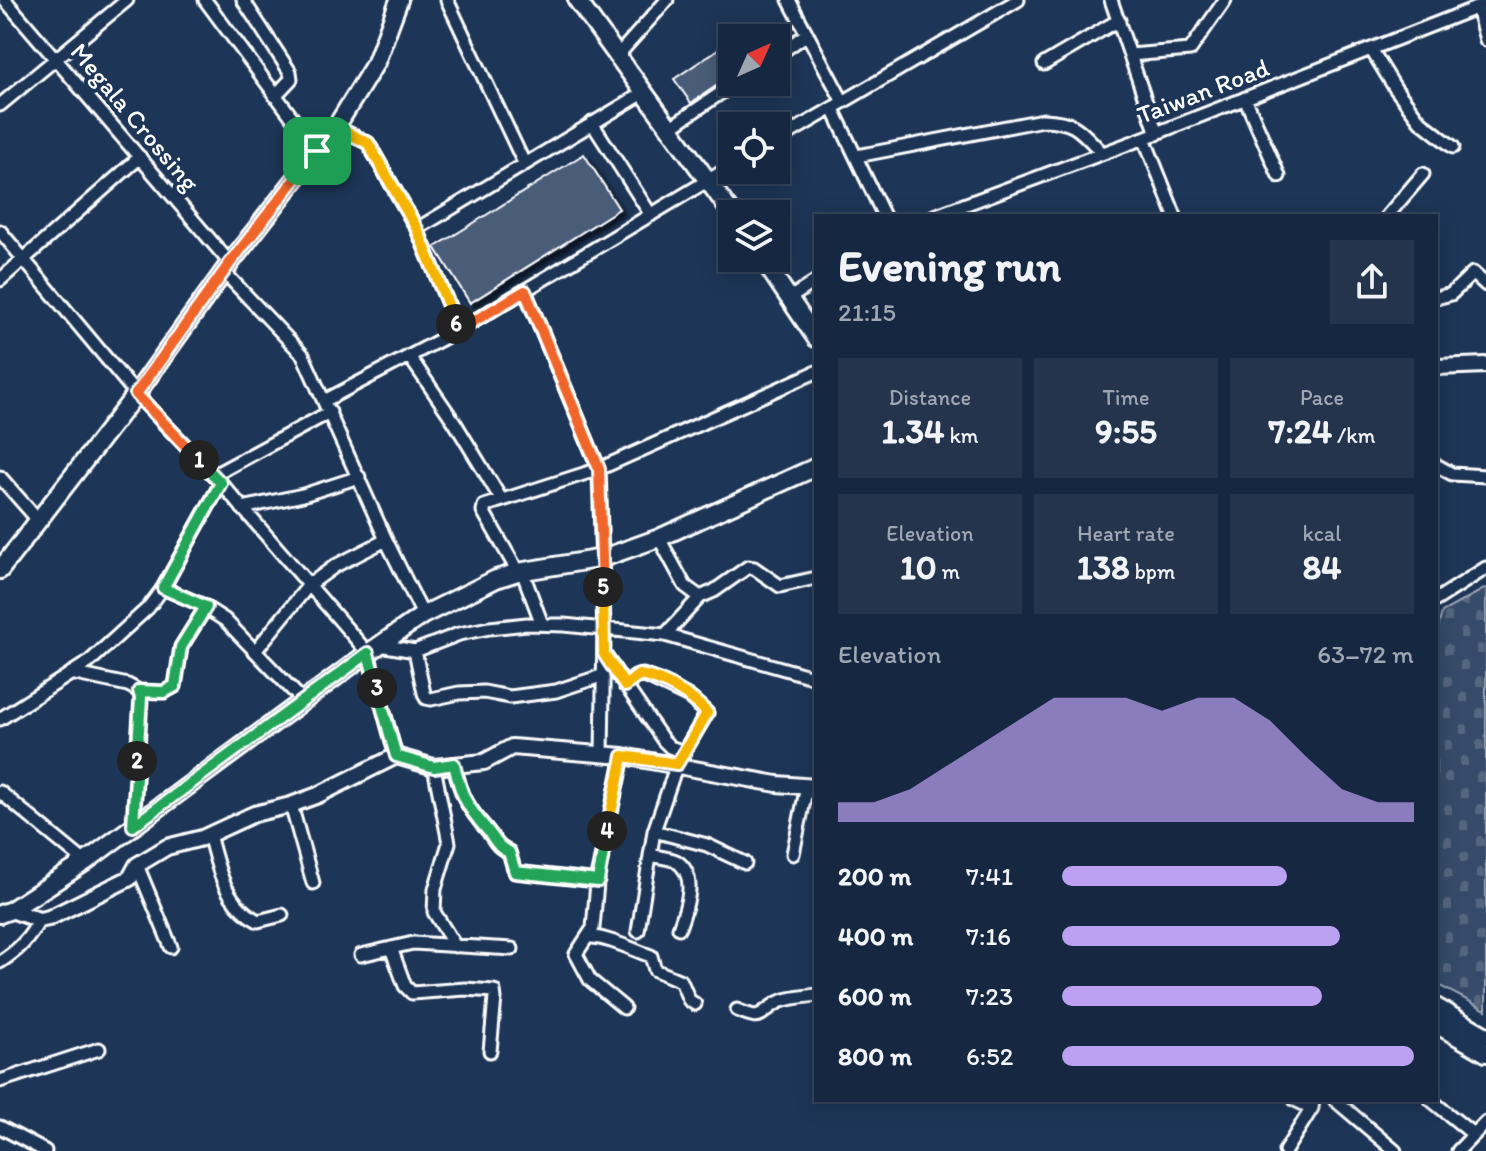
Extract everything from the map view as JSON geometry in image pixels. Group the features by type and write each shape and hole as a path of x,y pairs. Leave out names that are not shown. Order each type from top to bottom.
{"main road":[{"path":"0,570 336,127 376,62 399,0"},
{"path":"577,0 722,200"},
{"path":"772,272 814,335"},
{"path":"5,912 85,862 423,615 496,579 520,571 603,558 659,538 814,468"},
{"path":"1438,1008 1486,1036"},
{"path":"1438,1030 1486,1053"}],"street":[{"name":"Megala Crossing","path":"5,0 140,157 227,268 303,355 423,615"},
{"path":"0,105 127,0"},
{"path":"205,0 317,151"},
{"path":"243,0 291,76 275,96"},
{"path":"447,0 524,163"},
{"path":"618,55 667,0"},
{"path":"789,0 807,34 883,214"},
{"path":"790,133 1018,0"},
{"path":"1111,0 1157,134"},
{"path":"1130,55 1190,50 1225,0"},
{"path":"1481,6 1486,40"},
{"name":"Taiwan Road","path":"939,214 1157,134 1481,6"},
{"path":"1044,64 1119,20"},
{"path":"790,46 807,34"},
{"path":"1371,49 1420,121 1453,147"},
{"path":"417,229 645,92"},
{"path":"671,127 718,95"},
{"path":"1245,98 1279,176"},
{"path":"857,156 1043,120 1060,120 1076,126 1102,153"},
{"path":"592,123 651,215"},
{"path":"336,127 368,143 417,229 459,330"},
{"path":"1144,138 1174,214"},
{"path":"0,280 140,157"},
{"path":"0,719 89,662 163,588 217,479 409,356 459,330 718,174"},
{"path":"1389,214 1423,174"},
{"path":"0,231 136,394 217,479 309,585 374,649 396,756"},
{"path":"1438,297 1451,294 1473,273 1486,285"},
{"path":"790,298 814,282"},
{"path":"525,291 599,469 604,630 602,754"},
{"path":"409,356 455,423 501,499"},
{"path":"1438,367 1486,365"},
{"path":"542,624 520,571 482,509 488,503 599,469 814,373"},
{"path":"1438,466 1452,474 1486,476"},
{"path":"0,477 38,520"},
{"path":"242,508 303,495 359,477"},
{"path":"659,538 685,586 700,597"},
{"path":"256,650 309,585 335,566 386,540"},
{"path":"665,635 700,597 748,567 780,586 814,578"},
{"path":"1438,599 1486,568"},
{"path":"163,588 206,607 225,620 303,701"},
{"path":"71,673 128,685 139,691 164,692 175,686 181,647 206,607"},
{"path":"374,649 415,651 459,634 542,624 665,635 814,677"},
{"path":"415,651 424,693 426,698 431,699 459,693 484,692 510,697 556,691 601,676"},
{"path":"604,654 663,740 680,758"},
{"path":"625,686 635,677 643,675 689,697 705,710 706,716 680,758 654,831 638,931"},
{"path":"133,826 139,691"},
{"path":"5,912 39,920 49,918 130,878 137,865 167,847 209,834 254,814 291,805 396,756 434,767 484,762 512,747 680,758 777,784 812,786 793,854"},
{"path":"623,756 598,881 593,928 577,949 579,960 590,980 624,1008"},
{"path":"454,764 459,789 468,810 500,849 509,852 515,872 598,881"},
{"path":"434,767 449,843 435,889 434,912 455,946"},
{"path":"0,792 85,862"},
{"path":"291,805 313,883"},
{"path":"654,831 707,845 745,863"},
{"path":"209,834 224,889 230,897 258,921 282,915"},
{"path":"650,855 676,862 684,870 689,899 679,928"},
{"path":"137,865 171,947"},
{"path":"0,962 21,948 39,920"},
{"path":"588,936 610,939 651,956 655,970 681,981 689,1000 695,1004"},
{"path":"361,955 413,943 512,949"},
{"path":"391,948 405,986 412,993 465,989 494,991 490,1051"},
{"path":"737,1010 757,1017 778,1001 814,995"},
{"path":"0,1081 99,1049"},
{"path":"1337,1102 1395,1151"},
{"path":"1433,1102 1474,1135"},
{"path":"1285,1151 1313,1104"},
{"path":"1458,1151 1486,1122"},
{"path":"0,1127 45,1151"}],"green space":[{"path":"1486,588 1486,1010 1438,985 1438,628 1442,612"}],"building":[{"path":"718,49 718,85 691,103 674,79"},
{"path":"584,154 619,209 470,303 435,247"}],"route":[{"path":"336,127 368,143 417,229 459,330 525,291 599,469 604,654 625,686 635,677 643,675 689,697 707,713 677,764 623,756 598,881 515,872 509,852 500,849 468,810 459,789 454,764 434,767 396,756 368,653 133,826 139,691 164,692 175,686 181,647 206,607 163,588 221,483 136,394 230,263 317,151 336,127"}]}
